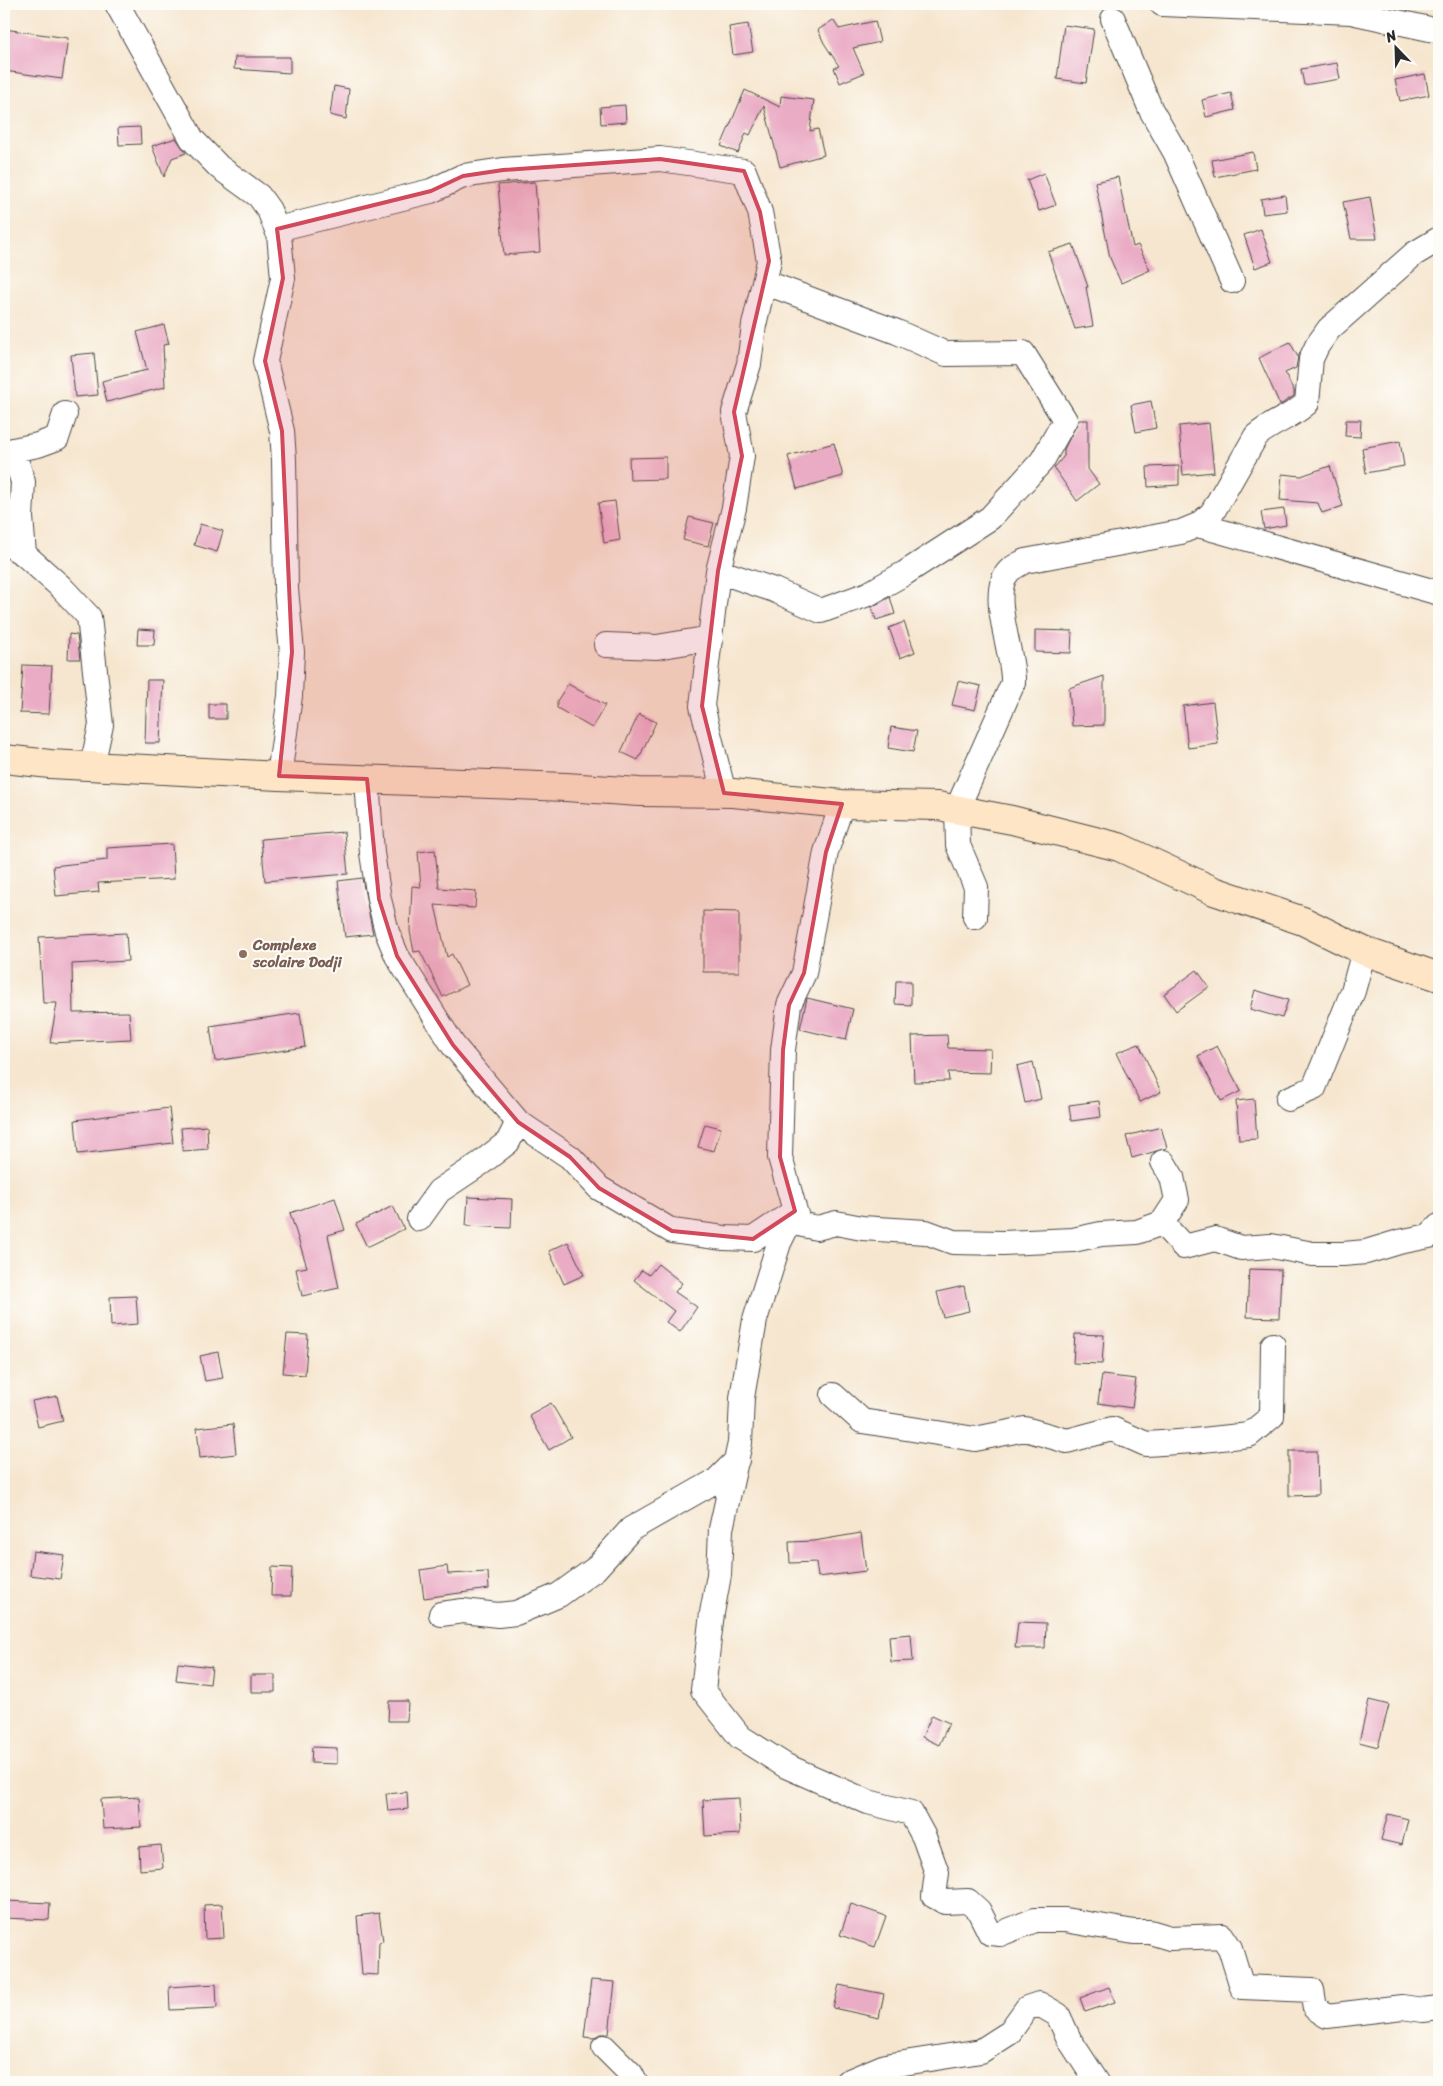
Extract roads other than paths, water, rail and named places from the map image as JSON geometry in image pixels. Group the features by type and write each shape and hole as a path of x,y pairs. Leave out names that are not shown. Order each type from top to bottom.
{"main road":[{"path":"4,759 92,766 279,776 640,792 724,793 842,804 938,806 1012,820 1119,847 1214,891 1303,921 1364,951 1439,977"}],"street":[{"path":"117,4 192,139 219,167 258,196 269,210 278,228 283,278 264,361 282,431 286,589 292,652 290,696 279,776"},
{"path":"1162,4 1351,12 1439,30"},
{"path":"1113,19 1151,110 1175,152 1232,280"},
{"path":"278,228 431,191 463,176 529,168 660,159 744,171 760,212 770,261 754,325 748,364 734,412 742,456 734,508 718,571 702,706 724,793"},
{"path":"975,917 976,888 958,845 957,809 1013,683 1014,670 1001,606 1001,587 1008,572 1026,561 1181,532 1198,525 1212,513 1256,436 1267,426 1298,412 1307,403 1312,359 1317,346 1329,329 1414,254 1439,239"},
{"path":"718,571 774,590 821,611 868,594 905,574 990,518 1042,461 1065,420 1024,353 946,354 897,332 764,282"},
{"path":"24,554 21,517 23,482 13,450 38,445 57,438 65,414"},
{"path":"1198,525 1439,593"},
{"path":"4,542 24,554 89,617 101,725 92,766"},
{"path":"606,645 657,647 711,638"},
{"path":"367,779 372,853 379,899 387,932 397,956 453,1046 518,1122 570,1156 599,1188 672,1231 724,1238 753,1239 795,1211"},
{"path":"842,804 826,852 804,973 789,1005 783,1050 780,1156 799,1224 817,1228 836,1223 862,1228 926,1232 953,1242 1003,1243 1073,1240 1101,1234 1137,1232 1162,1222 1176,1200 1172,1177 1163,1162"},
{"path":"1288,1099 1314,1088 1353,991 1364,951"},
{"path":"419,1219 439,1191 482,1163 508,1142 518,1122"},
{"path":"795,1211 779,1243 755,1320 742,1398 740,1443 722,1528 719,1575 712,1613 703,1690 740,1738 786,1766 868,1802 911,1813 924,1837 937,1873 934,1896 946,1902 968,1901 979,1911 990,1933 1000,1934 1035,1920 1065,1920 1134,1932 1150,1932 1170,1938 1222,1936 1230,1948 1242,1987 1312,1990 1315,2008 1327,2016 1402,2007 1423,2010 1439,2008"},
{"path":"1162,1222 1184,1247 1216,1239 1241,1248 1271,1246 1314,1254 1366,1252 1399,1242 1429,1236 1439,1226"},
{"path":"833,1395 862,1421 975,1439 1025,1430 1067,1441 1112,1429 1146,1444 1249,1435 1272,1416 1274,1345"},
{"path":"441,1614 463,1611 498,1615 516,1613 559,1595 595,1568 631,1529 717,1480 737,1460"},
{"path":"847,2082 885,2066 981,2051 1009,2033 1027,2008 1038,2004 1058,2015 1069,2039 1097,2082"},
{"path":"604,2047 631,2074 635,2082"}],"place":[{"name":"Complexe scolaire Dodji","path":"243,954"}]}
